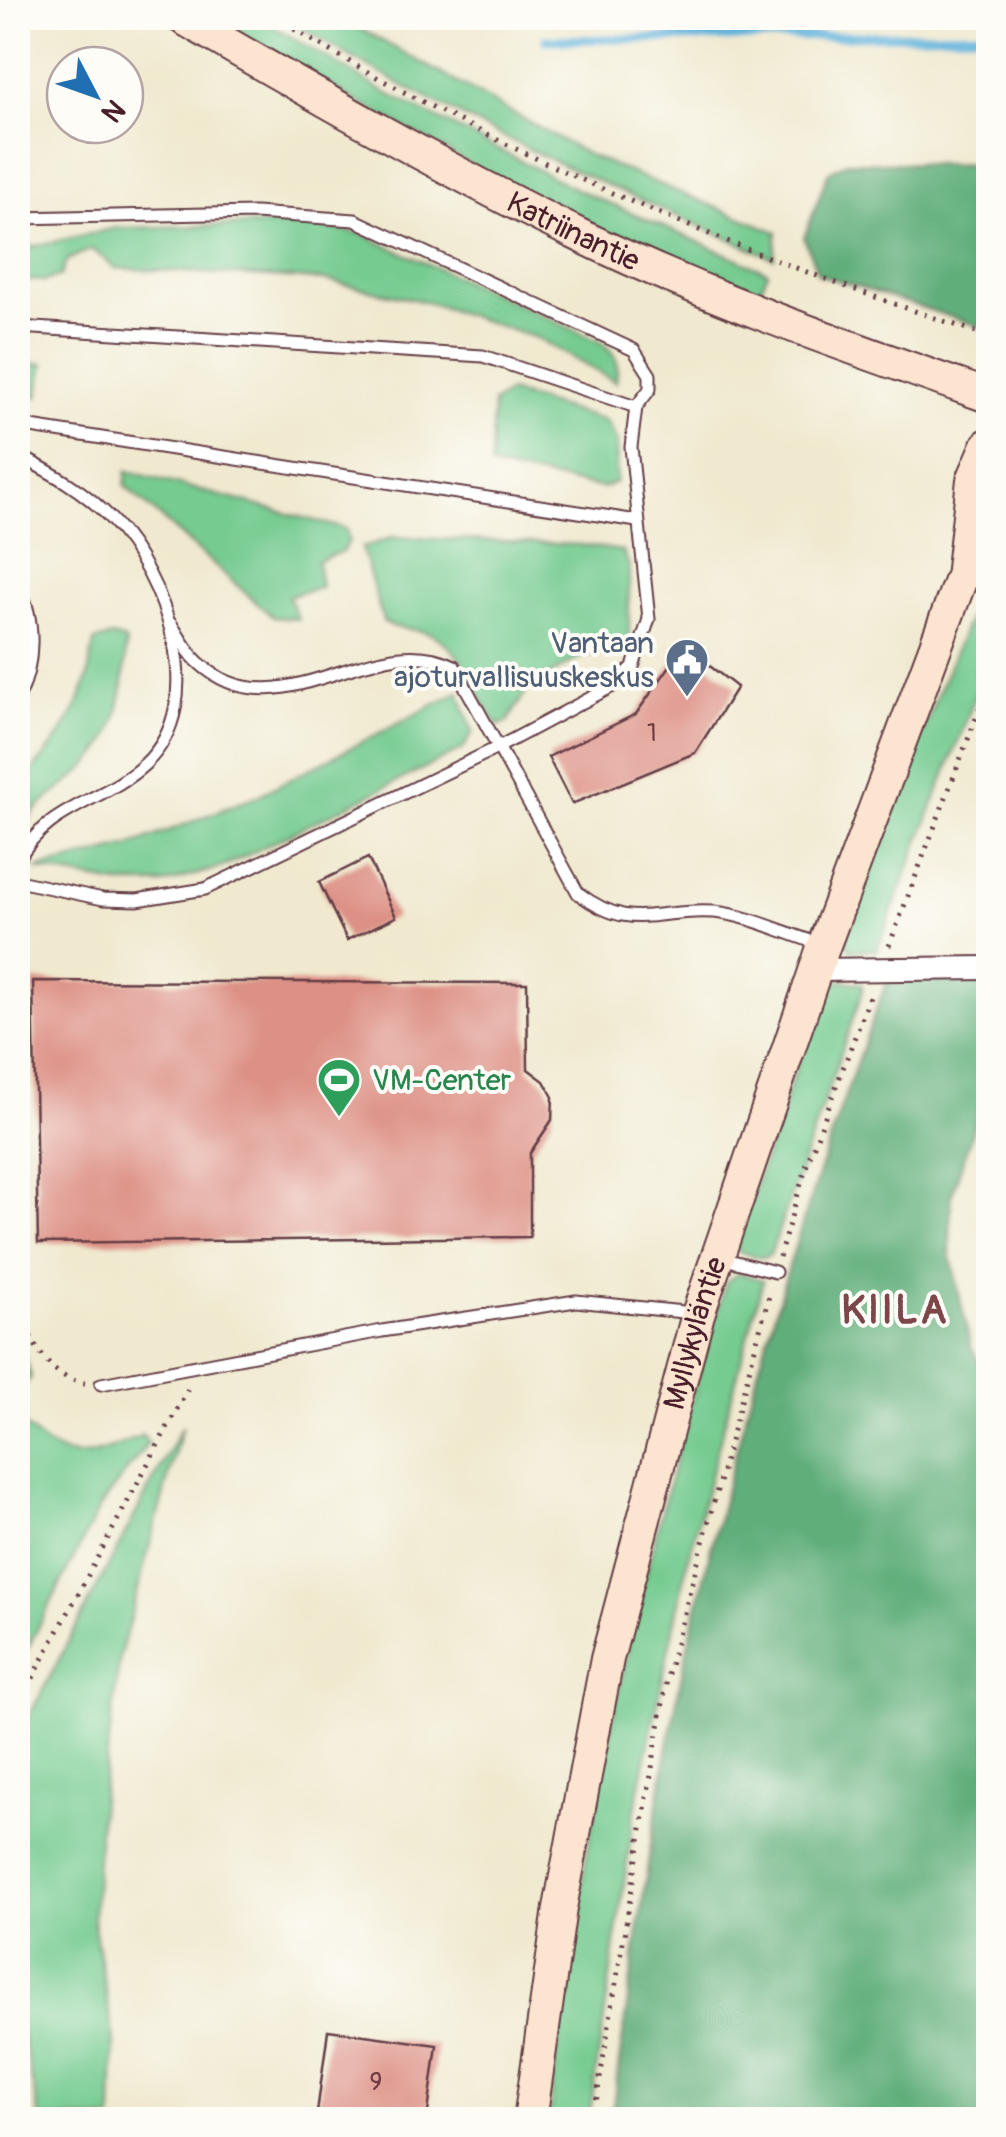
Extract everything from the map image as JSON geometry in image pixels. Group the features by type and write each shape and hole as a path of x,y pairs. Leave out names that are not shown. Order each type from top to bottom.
{"main road":[{"name":"Katriinantie","path":"183,18 342,111 581,236 785,325 988,396"},
{"name":"Myllykyläntie","path":"962,573 973,480 988,445"},
{"name":"Myllykyläntie","path":"530,2120 560,1908 607,1659 698,1314 820,958 962,573 988,534"}],"street":[{"path":"820,958 880,969 988,968"}],"lane":[{"path":"18,218 255,213 356,220 634,350 650,375 650,389 636,408 631,448 649,619 642,649 632,668 613,686 496,749 205,889 137,900 103,898 18,881"},
{"path":"18,327 483,356 636,408"},
{"path":"18,424 638,521"},
{"path":"18,455 64,479 110,517 143,556 171,624 198,662 231,682 257,689 295,687 400,654 433,656 454,666 578,893 597,908 619,918 716,912 820,958"},
{"path":"18,585 30,625 30,656 18,699"},
{"path":"19,856 36,833 65,810 143,766 160,746 176,708 178,668 171,624"},
{"path":"717,1258 775,1272"},
{"path":"101,1384 576,1301 698,1314"}],"path":[{"path":"276,18 348,62 551,168 768,260 988,336"},
{"path":"593,2120 668,1673 775,1272 807,1164 988,688"},
{"path":"18,1308 28,1335 54,1371 78,1382 101,1384"},
{"path":"18,1706 200,1365"},
{"path":"18,2082 28,2120"}],"green space":[{"path":"207,18 259,18 381,90 578,190 768,272 756,298 556,212"},
{"path":"286,18 341,18 590,156 777,232 774,258 464,118"},
{"path":"846,162 988,165 988,329 818,274 804,238 828,173"},
{"path":"294,224 359,233 601,342 616,359 616,382 537,338 426,302 324,280 115,268 92,249 67,260 60,276 44,281 18,280 18,250 115,228"},
{"path":"18,362 44,364 38,397 18,396"},
{"path":"509,392 606,421 617,442 616,482 603,488 491,467 493,403"},
{"path":"127,471 346,529 349,541 343,551 317,561 321,587 288,596 298,619 273,617 125,486"},
{"path":"393,537 582,545 622,551 629,565 629,645 621,653 586,654 528,688 507,723 498,725 457,655 447,645 429,633 394,627 383,621 362,548"},
{"path":"988,571 988,664 877,950 850,950 844,938 844,922"},
{"path":"112,637 125,641 126,647 122,691 110,734 84,770 34,812 18,837 18,785 68,724 87,680 95,641"},
{"path":"459,692 473,732 463,749 225,866 164,884 117,884 36,869 130,846 257,796"},
{"path":"982,978 988,988 988,1083 951,1197 950,1252 971,1348 988,1373 988,2119 611,2120 647,1868 681,1681 734,1457 804,1217 887,981"},
{"path":"842,980 863,984 862,993 770,1255 763,1258 738,1252 735,1242 823,991"},
{"path":"738,1273 763,1280 688,1558 636,1804 589,2119 549,2120 596,1802 641,1592 726,1282"},
{"path":"18,1336 31,1377 20,1390 18,1419"},
{"path":"18,1419 63,1453 90,1454 143,1435 148,1443 101,1505 18,1667"},
{"path":"182,1426 120,1656 101,1800 93,1920 114,2040 112,2119 40,2119 18,2018 18,1737"}],"building":[{"path":"684,646 737,687 695,753 572,804 548,757 636,714"},
{"path":"368,858 396,917 347,940 319,882"},
{"path":"33,981 527,983 528,1069 544,1081 553,1097 552,1120 530,1153 530,1237 38,1243"},
{"path":"328,2030 437,2045 427,2120 316,2120"}],"waterway":[{"path":"546,40 988,34"}],"place":[{"name":"Vantaan ajoturvallisuuskeskus","path":"687,698"},
{"name":"VM-Center","path":"339,1118"}],"district":[{"name":"KIILA","path":"895,1310"}]}
